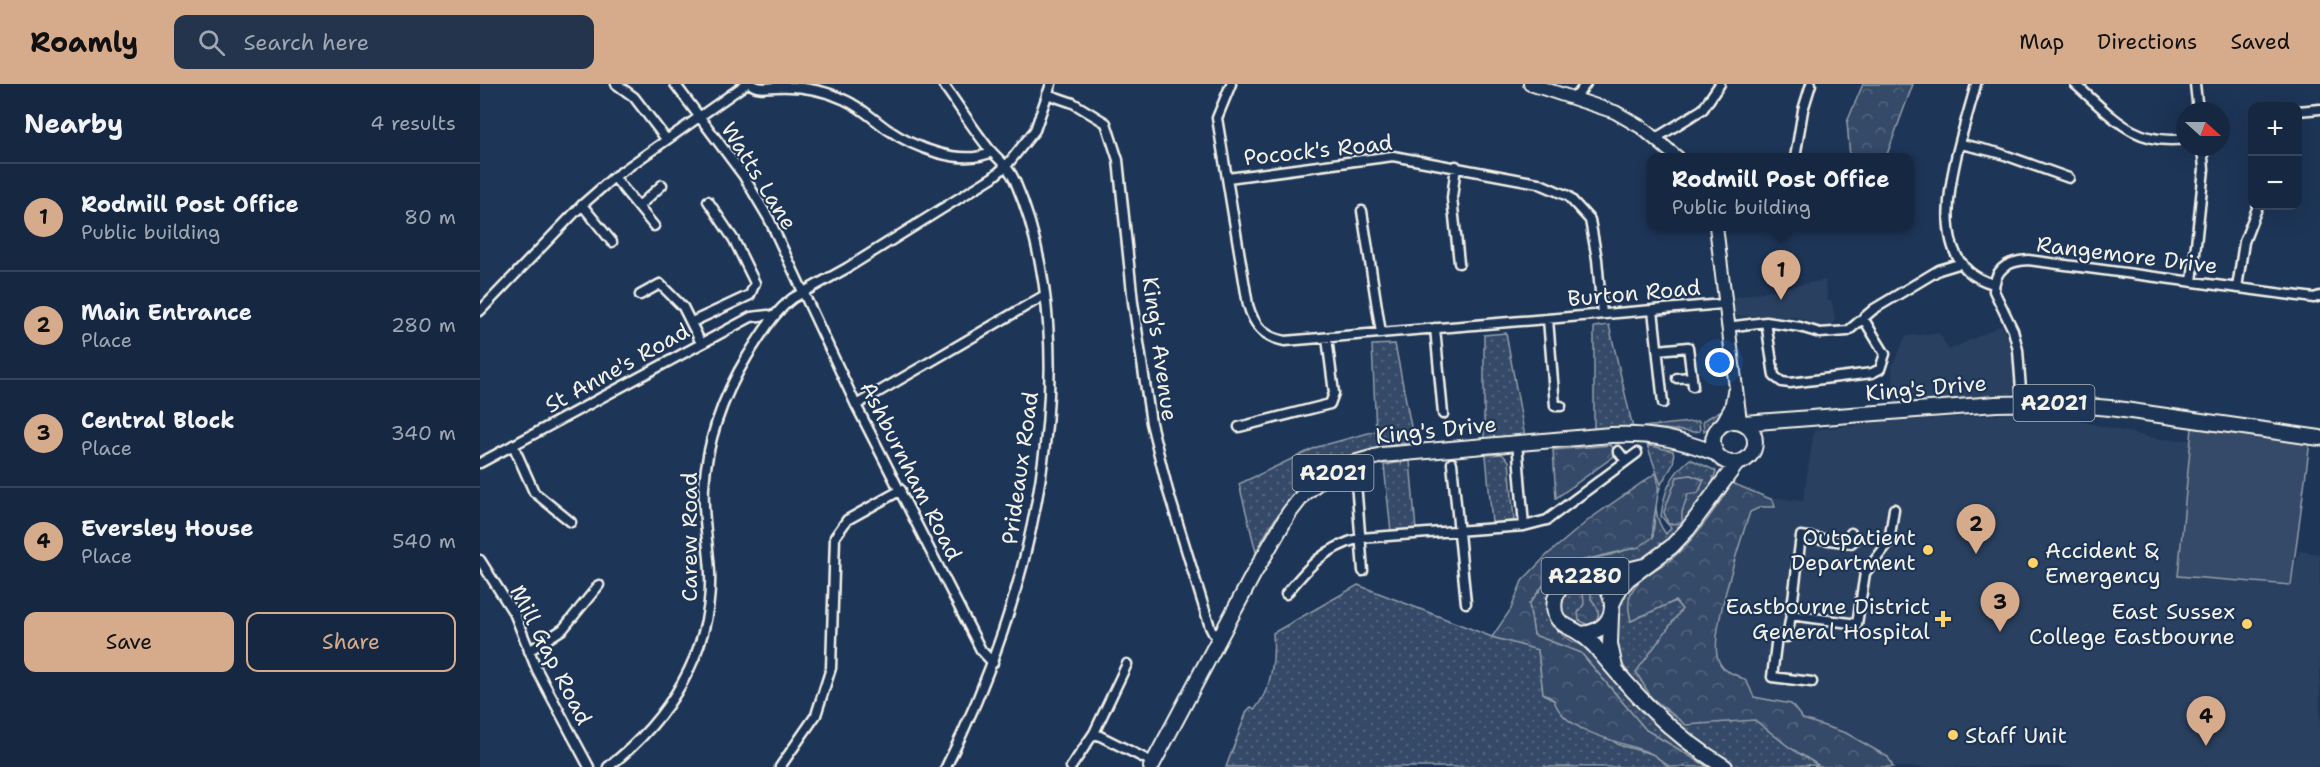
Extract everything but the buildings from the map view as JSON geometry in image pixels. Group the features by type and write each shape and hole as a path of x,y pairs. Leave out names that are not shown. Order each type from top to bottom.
{"main road":[{"name":"King's Drive","path":"1785,421 2022,403 2083,405 2320,438"},
{"name":"A2021","path":"1742,422 1785,421"},
{"path":"1717,455 1730,463 1737,463 1749,457 1755,446 1785,421"},
{"path":"1720,484 1713,437 1720,425 1742,422 1752,431 1755,446"},
{"name":"King's Drive","path":"1678,439 1701,435 1720,425"},
{"name":"King's Drive","path":"1153,765 1277,531 1303,495 1323,478 1347,465 1382,455 1633,434 1678,439 1717,455"},
{"name":"A2280","path":"1647,565 1594,578 1574,578 1566,582 1555,599 1558,618 1572,632 1582,634 1600,628 1620,588 1647,565 1688,529 1703,512 1720,484 1737,463"},
{"name":"A2280","path":"1594,578 1607,588 1612,608 1610,644 1616,668"},
{"name":"A2280","path":"1582,634 1616,668 1668,728 1694,748 1725,767"}],"street":[{"path":"616,84 634,97 666,139"},
{"name":"Watts Lane","path":"675,84 743,175 770,219 803,293"},
{"path":"480,311 582,205 614,177 746,84"},
{"path":"751,84 757,88 795,87 831,94 864,110 906,140 925,148 965,157 982,157 992,152"},
{"path":"943,84 992,152 1007,165"},
{"name":"Carew Road","path":"608,767 628,752 654,725 678,693 693,663 709,600 710,574 704,488 710,444 727,394 774,317 787,302 922,223 1007,165 1035,130 1051,84"},
{"name":"Burton Road","path":"1231,84 1217,118 1248,305 1256,326 1273,339 1286,341 1327,338 1723,304"},
{"path":"1530,84 1615,112 1656,138 1672,153"},
{"path":"1574,99 1586,84"},
{"path":"1656,138 1703,109 1720,84"},
{"path":"1796,153 1803,110 1811,84"},
{"path":"1976,84 1949,190 1947,219 1953,246 1962,263 1973,276 1994,284 1995,298 2013,330 2018,350 2022,403"},
{"path":"2075,84 2125,128 2144,138 2176,140"},
{"path":"2195,84 2197,102"},
{"name":"King's Avenue","path":"1047,94 1073,103 1106,123 1116,152 1133,302 1151,423 1168,491 1210,627 1220,637"},
{"path":"2302,111 2320,109"},
{"path":"1961,144 1999,153 2069,178"},
{"name":"Pocock's Road","path":"1228,178 1393,156 1538,183 1568,196 1590,220 1597,259 1602,314"},
{"path":"2192,282 2204,168 2203,156"},
{"name":"Prideaux Road","path":"946,767 972,716 1014,600 1032,531 1051,387 1045,295 1032,232 1016,183 1007,165"},
{"path":"1456,166 1452,198 1459,263"},
{"path":"614,177 654,226"},
{"path":"639,206 662,185"},
{"path":"692,322 750,295 755,283 734,240 708,201"},
{"path":"582,205 612,242"},
{"path":"2237,288 2244,242 2256,210"},
{"path":"1362,211 1381,333"},
{"path":"1717,231 1721,250 1723,304 1742,422"},
{"name":"Rangemore Drive","path":"1994,284 2004,266 2014,261 2028,260 2314,298 2320,296"},
{"path":"1727,327 1767,322 1831,334 1848,331 1863,318 1939,270 1962,263"},
{"path":"640,295 660,284 683,307 701,343"},
{"name":"Ashburnham Road","path":"803,293 856,405 902,490 981,650 993,663"},
{"path":"856,405 1045,295"},
{"path":"1653,310 1663,403"},
{"name":"St Anne's Road","path":"480,463 751,317 768,315 774,317"},
{"path":"1767,322 1774,376 1782,382 1790,382 1872,373 1880,369 1885,354 1863,318"},
{"name":"Burton Road","path":"1548,319 1555,406 1561,406"},
{"path":"1435,328 1443,414"},
{"path":"1239,427 1330,404 1334,393 1327,338"},
{"path":"1658,350 1688,345 1693,381 1677,378"},
{"path":"1720,425 1731,408 1735,382"},
{"path":"1517,442 1524,526"},
{"path":"513,446 534,492 571,522"},
{"path":"1618,451 1626,461"},
{"path":"1286,594 1314,560 1338,544 1360,538 1524,526 1546,520 1637,453"},
{"path":"1452,463 1466,603"},
{"path":"1356,482 1364,571"},
{"path":"780,767 816,715 831,668 835,537 847,520 902,490"},
{"path":"1791,615 1857,624 1865,573 1889,542 1894,508"},
{"path":"1812,682 1772,676 1777,636 1787,637 1801,536 1851,543 1856,539 1851,533"},
{"name":"Mill Gap Road","path":"480,560 515,615 529,651 589,767"},
{"path":"529,651 563,629 599,585"},
{"path":"1071,767 1094,732 1127,664"},
{"path":"1094,732 1153,765"}],"shaded area":[{"path":"1825,280 1828,301 1832,301 1835,320 1833,327 1819,328 1809,321 1796,317 1736,316 1733,307 1736,297"},
{"path":"2002,325 2013,354 2016,389 2011,395 1895,405 1892,365 1906,336 1939,333 1949,350"},
{"name":"Eastbourne District General Hospital","path":"2039,412 2158,439 2191,440 2178,575 2291,585 2299,551 2320,554 2320,767 1883,767 1705,684 1741,503 1756,496 1803,501 1814,430 1884,422"}],"green space":[{"path":"1863,84 1913,84 1887,153 1850,153 1847,122"},
{"path":"1609,325 1633,428 1594,432 1594,327"},
{"path":"1506,333 1525,437 1484,441 1484,335"},
{"path":"1395,344 1414,442 1361,452 1338,461 1318,473 1285,506 1256,552 1239,484 1317,447 1376,431 1372,345"},
{"path":"1720,411 1726,411 1717,422 1704,431 1703,421"},
{"path":"1699,421 1700,431 1694,432 1642,427"},
{"path":"2192,428 2310,442 2291,585 2178,576"},
{"path":"1611,445 1617,454 1556,498 1553,450"},
{"path":"1647,445 1673,451 1674,461 1661,485"},
{"path":"1502,454 1509,461 1514,521 1492,523 1486,455"},
{"path":"1690,459 1716,471 1702,504 1691,520 1664,546 1648,556 1614,568 1577,570 1568,573 1552,592 1547,607 1561,634 1588,648 1662,728 1694,755 1713,767 1708,767 1646,730 1581,653 1534,635 1529,604 1561,562 1609,555 1644,543 1653,537 1658,494 1657,517 1666,534 1671,528 1661,516 1662,507 1669,484 1677,471","holes":["1690,475 1704,480 1698,493 1688,494 1682,512"]},
{"path":"1410,461 1416,530 1391,532 1384,465"},
{"path":"1656,473 1658,496 1653,537 1639,547 1580,561 1574,569 1561,562 1529,604 1534,635 1581,653 1646,730 1708,767 1671,767 1652,754 1582,729 1569,721 1560,712 1554,700 1543,693 1538,650 1492,637 1511,609 1522,581 1547,555 1591,518"},
{"path":"1690,475 1704,480 1698,493 1688,494 1682,512 1682,523 1668,524 1664,512 1677,477"},
{"path":"1732,483 1773,500 1775,507 1761,507 1750,512 1722,609 1716,647 1720,664 1746,681 1754,697 1791,704 1803,719 1846,733 1888,757 1893,767 1814,767 1818,765 1789,747 1755,720 1686,725 1651,697 1636,672 1682,609 1675,601 1631,621 1629,603 1634,587 1679,553 1712,513"},
{"path":"1654,568 1632,593 1631,621 1675,601 1682,609 1666,634 1733,720 1755,720 1789,747 1818,765 1734,767 1676,728 1636,686 1618,657 1616,638 1621,600 1630,586"},
{"path":"1585,583 1594,584 1604,593 1607,615 1585,630 1563,616 1562,604 1569,591"},
{"path":"1358,585 1492,637 1538,650 1543,693 1619,745 1652,754 1671,767 1226,767 1247,711 1251,707 1255,709 1269,683 1273,663 1273,633"},
{"path":"1591,589 1591,599 1597,607 1598,615 1596,621 1588,625 1579,620 1578,613 1584,604 1583,591"}],"place":[{"name":"Rodmill Post Office","path":"1781,300"},
{"name":"Outpatient Department","path":"1928,550"},
{"name":"Main Entrance","path":"1976,554"},
{"name":"Accident & Emergency","path":"2033,563"},
{"name":"Eastbourne District General Hospital","path":"1943,619"},
{"name":"East Sussex College Eastbourne","path":"2247,624"},
{"name":"Central Block","path":"2000,632"},
{"name":"Staff Unit","path":"1953,735"},
{"name":"Eversley House","path":"2206,746"}]}
